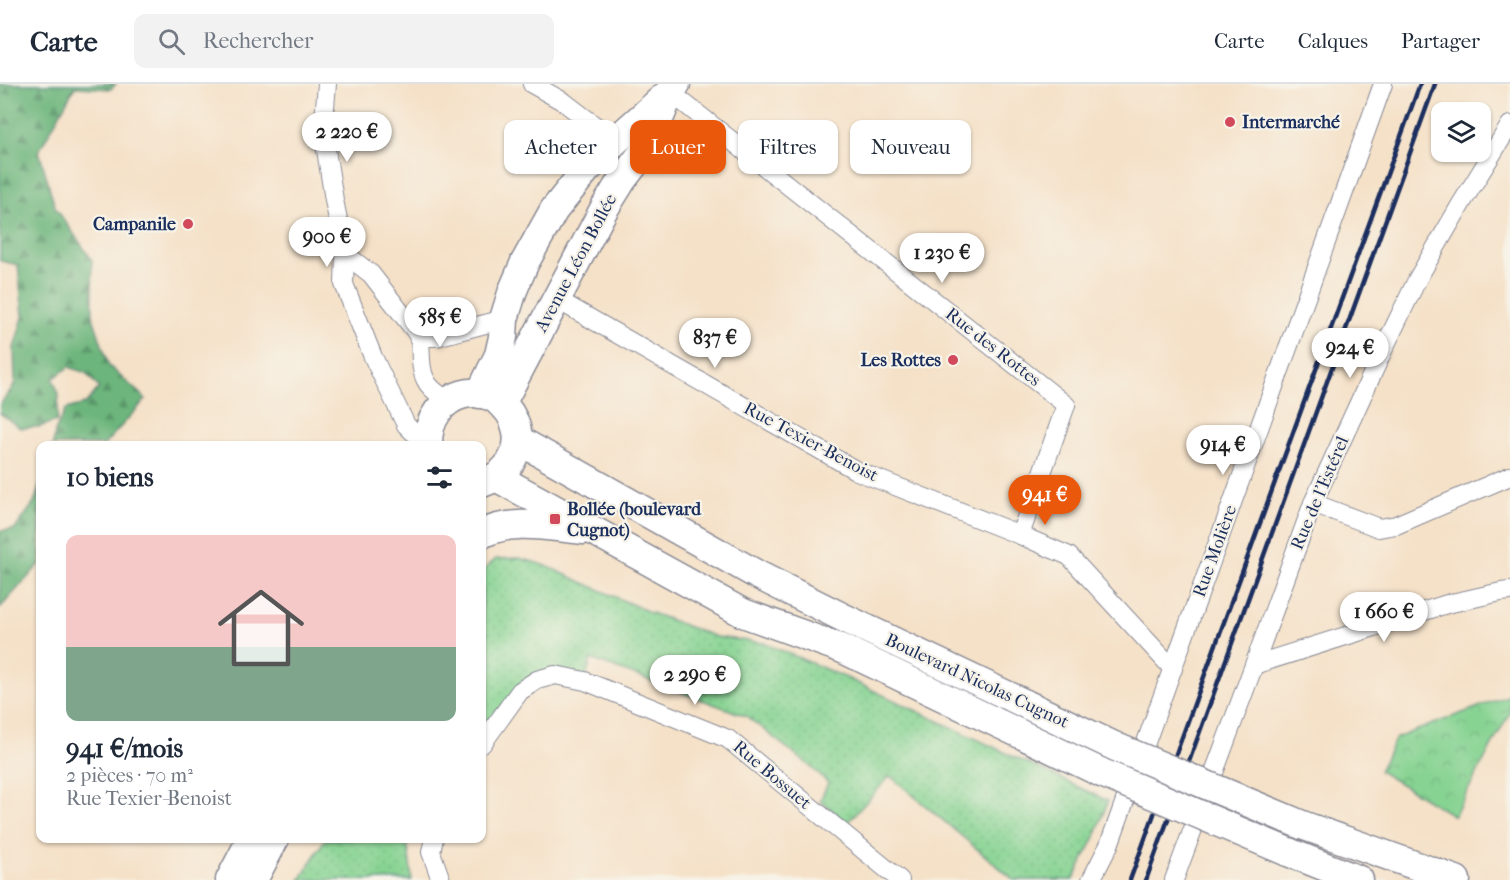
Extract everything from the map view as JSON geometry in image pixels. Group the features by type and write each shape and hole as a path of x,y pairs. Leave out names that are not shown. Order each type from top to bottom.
{"main road":[{"name":"Avenue Léon Bollée","path":"618,138 673,88"},
{"name":"Avenue Léon Bollée","path":"490,399 556,299 603,209 651,139 673,88"},
{"name":"Avenue Léon Bollée","path":"490,399 503,337 504,319 513,290 525,262 554,210 583,174"},
{"path":"428,441 427,434 431,421 438,409 448,400 466,394 490,399 512,416 518,440 512,460 504,471 489,480"},
{"name":"Boulevard Nicolas Cugnot","path":"518,440 756,574 1116,747 1302,825 1456,880"},
{"name":"Boulevard Nicolas Cugnot","path":"489,480 594,531 743,613 843,649 1102,773 1359,880"},
{"path":"486,532 520,524 594,531"},
{"path":"231,880 250,843"},
{"path":"253,880 272,843"}],"street":[{"path":"327,84 323,131 345,254 344,284 373,357 406,425 425,441"},
{"path":"531,84 564,102 588,120"},
{"name":"Rue Molière","path":"1091,880 1109,845 1383,84"},
{"name":"Rue des Rottes","path":"673,88 1066,405 1020,535"},
{"name":"Rue de l'Estérel","path":"1174,880 1312,503 1418,278 1461,204 1510,128"},
{"path":"345,254 371,274 416,332 421,343 424,378 429,387 448,400"},
{"name":"Rue Texier-Benoist","path":"556,299 857,471 1069,556 1173,669"},
{"path":"416,332 426,337 436,337 504,319"},
{"path":"1312,503 1379,528 1396,525 1510,476"},
{"path":"1254,665 1447,604 1510,591"},
{"name":"Rue Bossuet","path":"486,738 520,691 537,680 555,675 585,681 728,739 900,880"},
{"path":"433,843 431,852 441,880"}],"green space":[{"path":"0,84 116,84 111,89 75,87 39,151 55,207 92,260 93,317 109,366 146,399 108,441 54,441 55,431 66,409 85,404 99,388 86,373 69,367 53,379 59,394 57,421 39,427 20,428 0,413 0,405 15,384 14,348 23,317 18,265 0,261"},
{"path":"36,497 36,568 0,608 0,531 15,529"},
{"path":"519,558 544,565 649,612 716,637 764,643 849,679 1108,801 1095,837 1073,880 1014,880 890,776 847,823 820,801 828,783 746,716 591,659 585,681 537,680 486,738 486,568 496,559"},
{"path":"1510,695 1510,712 1454,816 1379,771 1396,738"},
{"path":"323,843 407,843 412,880 300,880"}],"railway":[{"path":"1130,880 1420,84"},
{"path":"1146,880 1435,84"}],"place":[{"name":"Intermarché","path":"1230,122"},
{"name":"Campanile","path":"188,224"},
{"name":"Les Rottes","path":"953,360"},
{"name":"Bollée (boulevard Cugnot)","path":"555,519"}]}
